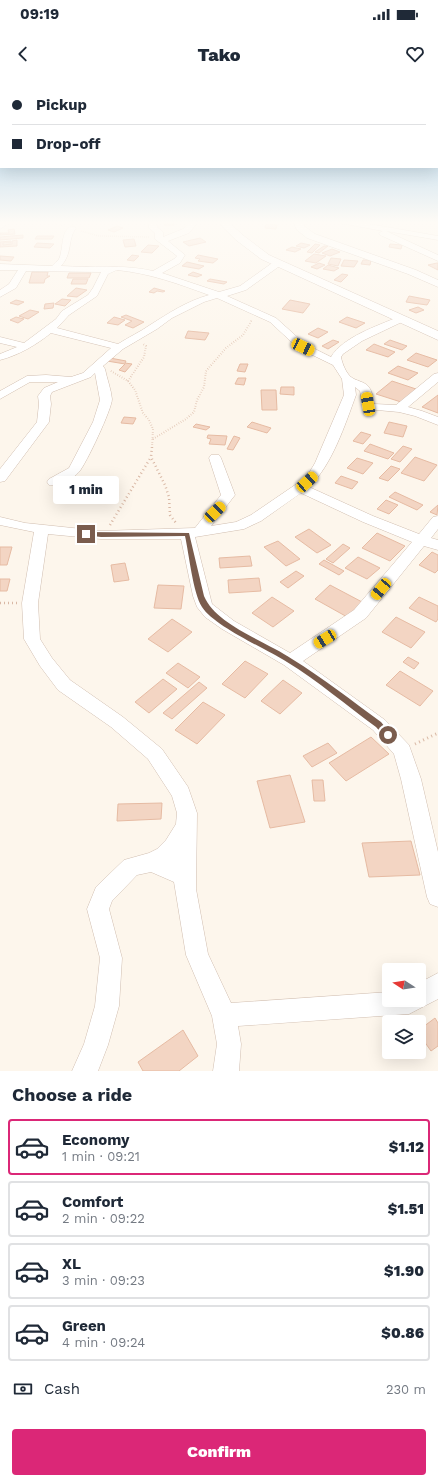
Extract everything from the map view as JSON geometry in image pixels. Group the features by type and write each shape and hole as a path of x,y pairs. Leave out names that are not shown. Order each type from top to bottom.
{"street":[{"path":"0,294 13,286 24,267"},
{"path":"28,267 54,269 124,268 156,273 257,312 280,325 296,342 303,347 337,363"},
{"path":"156,273 165,267"},
{"path":"0,478 43,422 46,404 44,396 48,390 87,375 99,368 119,347 154,327 169,316 216,295 242,288 272,267"},
{"path":"287,267 438,336"},
{"path":"399,267 438,284"},
{"path":"2,358 26,346 58,321 66,312 94,294 98,289 105,272 110,269"},
{"path":"0,522 14,526 101,535 191,533 238,526 256,518 300,488 314,475 341,419 350,394 347,379 337,363 336,357 339,352 358,339 401,319"},
{"path":"48,329 119,347"},
{"path":"0,340 26,346"},
{"path":"54,482 74,470 99,422 106,400 99,368"},
{"path":"399,409 438,376"},
{"path":"0,396 27,379 46,378 74,380"},
{"path":"347,379 362,386 366,390 368,404 370,407 399,409 438,421"},
{"path":"191,533 221,506 228,495 215,458"},
{"path":"300,488 387,527 421,541 438,545"},
{"path":"290,661 325,639 360,614 438,520"},
{"path":"42,529 30,602 32,639 46,662 64,685 117,722 155,754 181,793 187,813 185,889 197,956 224,1015 229,1044 226,1071"},
{"path":"191,533 201,596 205,607 218,619 290,661 379,725 402,750 434,865 438,897"},
{"path":"85,1071 96,1045 107,1006 111,958 98,909 104,894 132,867 152,862 164,856 173,847 186,826"},
{"path":"152,862 186,877"},
{"path":"426,993 438,985"},
{"path":"224,1015 382,1004"}],"path":[{"path":"152,439 186,419 194,412 197,400 204,388 206,371 226,348 243,335 257,312"},
{"path":"128,381 144,357 146,346 134,339"},
{"path":"99,368 114,371 128,381 135,390 141,404 143,414 149,420 153,429 151,457 113,521 101,535"},
{"path":"151,457 165,485 169,497 170,515 191,533"},
{"path":"402,750 438,733"}],"building":[{"path":"189,267 202,267 199,269"},
{"path":"325,267 339,268 334,271 323,269"},
{"path":"32,272 48,272 47,276 50,276 45,279 44,283 29,283"},
{"path":"193,272 202,275 197,277 188,275"},
{"path":"69,273 91,273 89,278 67,278"},
{"path":"342,274 348,275 341,282 334,280"},
{"path":"73,279 88,279 86,284 71,284"},
{"path":"210,279 227,282 224,284 207,281"},
{"path":"76,288 87,290 77,297 67,296"},
{"path":"154,288 165,291 157,291 154,293 149,292"},
{"path":"409,296 430,300 427,305 406,302"},
{"path":"62,299 71,300 65,306 55,304"},
{"path":"16,300 24,302 18,305 10,303"},
{"path":"290,300 310,304 303,313 282,309"},
{"path":"54,303 53,308 44,309 45,304"},
{"path":"418,307 424,310 416,313 409,310"},
{"path":"30,310 39,312 28,319 19,316"},
{"path":"126,315 144,322 133,328 125,325 132,321 121,317"},
{"path":"16,317 24,319 18,323 10,320"},
{"path":"114,317 125,320 118,325 107,323"},
{"path":"347,317 365,323 356,328 339,322"},
{"path":"318,328 328,332 318,338 308,334"},
{"path":"188,331 209,333 205,340 185,338"},
{"path":"333,340 339,342 328,349 322,346"},
{"path":"390,340 407,346 402,350 384,344"},
{"path":"374,344 395,352 388,357 366,350"},
{"path":"416,353 437,360 428,367 407,360"},
{"path":"110,358 126,361 125,363 132,364 125,372 119,370 125,364 107,361"},
{"path":"240,364 248,364 245,372 237,371"},
{"path":"398,366 418,373 408,380 388,373"},
{"path":"238,378 246,378 244,385 235,384"},
{"path":"392,381 416,389 401,402 376,394"},
{"path":"281,387 294,387 294,395 280,394"},
{"path":"261,390 276,390 277,410 262,410"},
{"path":"438,395 438,413 422,407"},
{"path":"124,417 136,418 133,424 121,423"},
{"path":"252,422 271,428 267,433 247,427"},
{"path":"389,422 407,426 403,437 384,433"},
{"path":"196,424 210,427 206,430 193,427"},
{"path":"361,432 371,435 363,444 353,441"},
{"path":"208,435 227,436 225,445 209,444 211,439 207,438"},
{"path":"234,436 240,438 233,450 227,449"},
{"path":"370,444 394,453 388,459 364,451"},
{"path":"403,446 412,449 400,462 391,459"},
{"path":"415,457 437,465 424,481 401,473"},
{"path":"357,458 373,463 363,474 347,468"},
{"path":"391,466 400,469 388,481 379,478"},
{"path":"341,476 358,482 352,489 335,483"},
{"path":"395,492 423,505 417,510 389,497"},
{"path":"386,500 398,505 389,514 377,509"},
{"path":"438,505 437,515 430,512"},
{"path":"309,529 331,545 317,553 295,537"},
{"path":"377,533 405,546 390,561 362,548"},
{"path":"278,541 300,559 286,566 264,547"},
{"path":"343,544 350,548 333,563 326,559"},
{"path":"0,547 12,547 7,565 0,565"},
{"path":"432,552 438,555 438,570 435,573 419,565"},
{"path":"250,556 252,566 220,568 219,558"},
{"path":"358,557 380,568 367,579 345,568"},
{"path":"324,560 344,571 339,575 319,564"},
{"path":"125,563 129,580 114,582 111,565"},
{"path":"296,571 304,576 288,588 280,582"},
{"path":"259,578 261,591 229,593 228,580"},
{"path":"0,579 10,579 7,591 0,591"},
{"path":"158,585 184,586 181,609 154,608"},
{"path":"330,585 364,603 349,618 315,599"},
{"path":"272,597 294,611 273,627 252,613"},
{"path":"419,597 438,606 438,619 436,622 409,608"},
{"path":"396,617 425,632 411,648 382,632"},
{"path":"172,619 192,632 168,652 148,639"},
{"path":"408,657 419,663 414,669 403,662"},
{"path":"245,661 268,674 245,698 222,684"},
{"path":"178,663 200,677 188,688 166,673"},
{"path":"400,671 433,691 420,706 386,685"},
{"path":"163,679 177,689 149,713 135,702"},
{"path":"283,680 302,693 280,714 261,701"},
{"path":"199,682 207,688 172,719 163,713"},
{"path":"203,702 225,715 197,744 175,730"},
{"path":"371,737 389,754 346,781 329,763"},
{"path":"328,743 337,753 312,767 303,756"},
{"path":"290,775 305,822 270,828 257,781"},
{"path":"312,780 323,780 325,801 314,801"},
{"path":"162,803 161,819 117,821 118,804"},
{"path":"411,841 420,875 369,877 362,843"},
{"path":"435,1018 438,1023 438,1046 431,1051 426,1044 426,1025"},
{"path":"183,1030 198,1056 179,1071 143,1071 138,1062"}],"route":[{"path":"86,534 187,534 201,596 205,607 211,613 218,619 290,661 379,725 388,735"}]}
